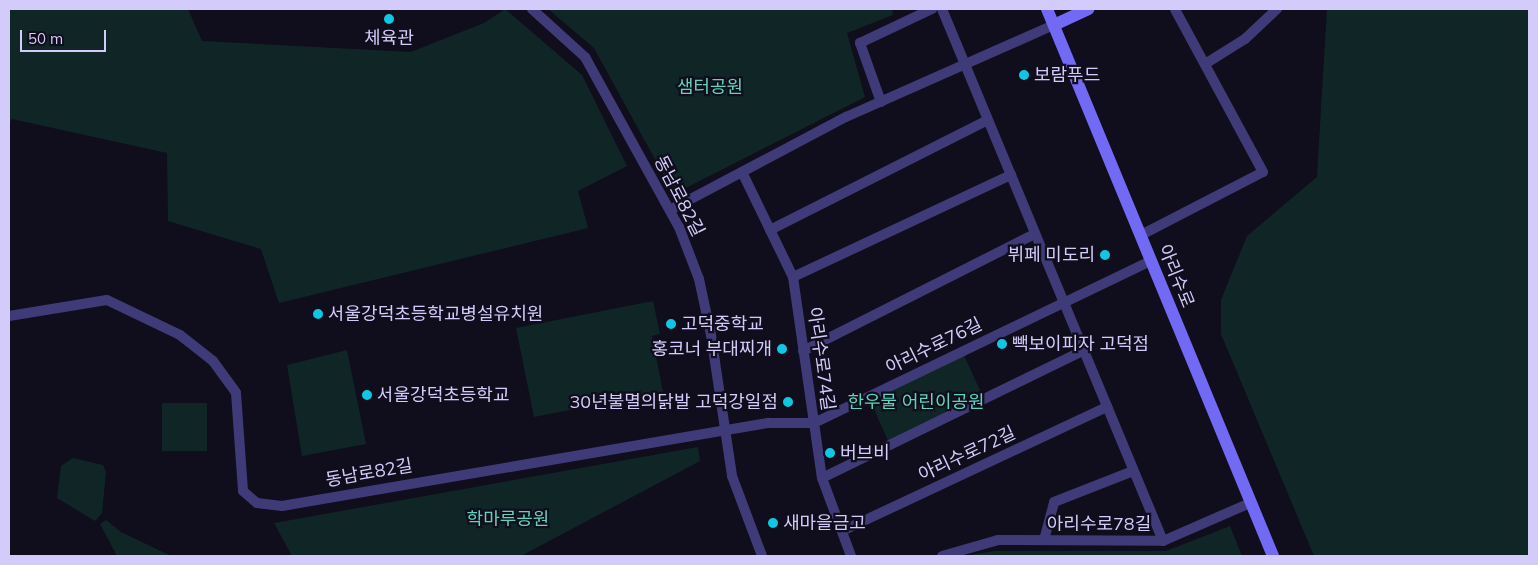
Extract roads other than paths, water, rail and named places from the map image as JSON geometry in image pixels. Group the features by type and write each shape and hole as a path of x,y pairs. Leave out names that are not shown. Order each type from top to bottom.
{"main road":[{"name":"아리수로","path":"1047,9 1273,556"},
{"path":"1054,25 1089,9"}],"street":[{"name":"동남로82길","path":"532,9 585,57 670,210 699,279 732,476 762,556"},
{"path":"880,102 860,43 932,9"},
{"path":"942,9 1163,541"},
{"path":"1141,235 1263,172 1175,9"},
{"path":"1205,64 1245,39 1277,9"},
{"path":"670,210 880,102 1054,25"},
{"path":"770,230 988,120"},
{"name":"아리수로74길","path":"742,172 793,277 822,478 851,556"},
{"path":"793,277 1011,175"},
{"path":"803,351 1036,234"},
{"name":"아리수로76길","path":"724,431 769,423 814,423 1151,261"},
{"name":"동남로82길","path":"9,316 107,300 180,335 213,361 236,393 240,472 243,490 257,503 282,506 724,431"},
{"path":"822,478 1084,350"},
{"name":"아리수로72길","path":"842,531 1107,407"},
{"path":"1044,540 1054,502 1133,470"},
{"name":"아리수로78길","path":"942,556 998,540 1163,541 1250,503"}],"place":[{"name":"체육관","path":"389,19"},
{"name":"보람푸드","path":"1024,75"},
{"name":"뷔페 미도리","path":"1105,255"},
{"name":"서울강덕초등학교병설유치원","path":"318,314"},
{"name":"고덕중학교","path":"671,324"},
{"name":"빽보이피자 고덕점","path":"1002,344"},
{"name":"홍코너 부대찌개","path":"782,349"},
{"name":"서울강덕초등학교","path":"367,395"},
{"name":"30년불멸의닭발 고덕강일점","path":"788,402"},
{"name":"버브비","path":"830,453"},
{"name":"새마을금고","path":"773,523"}],"park label":[{"name":"샘터공원","path":"710,87"},
{"name":"한우물 어린이공원","path":"916,402"},
{"name":"학마루공원","path":"508,519"}]}
